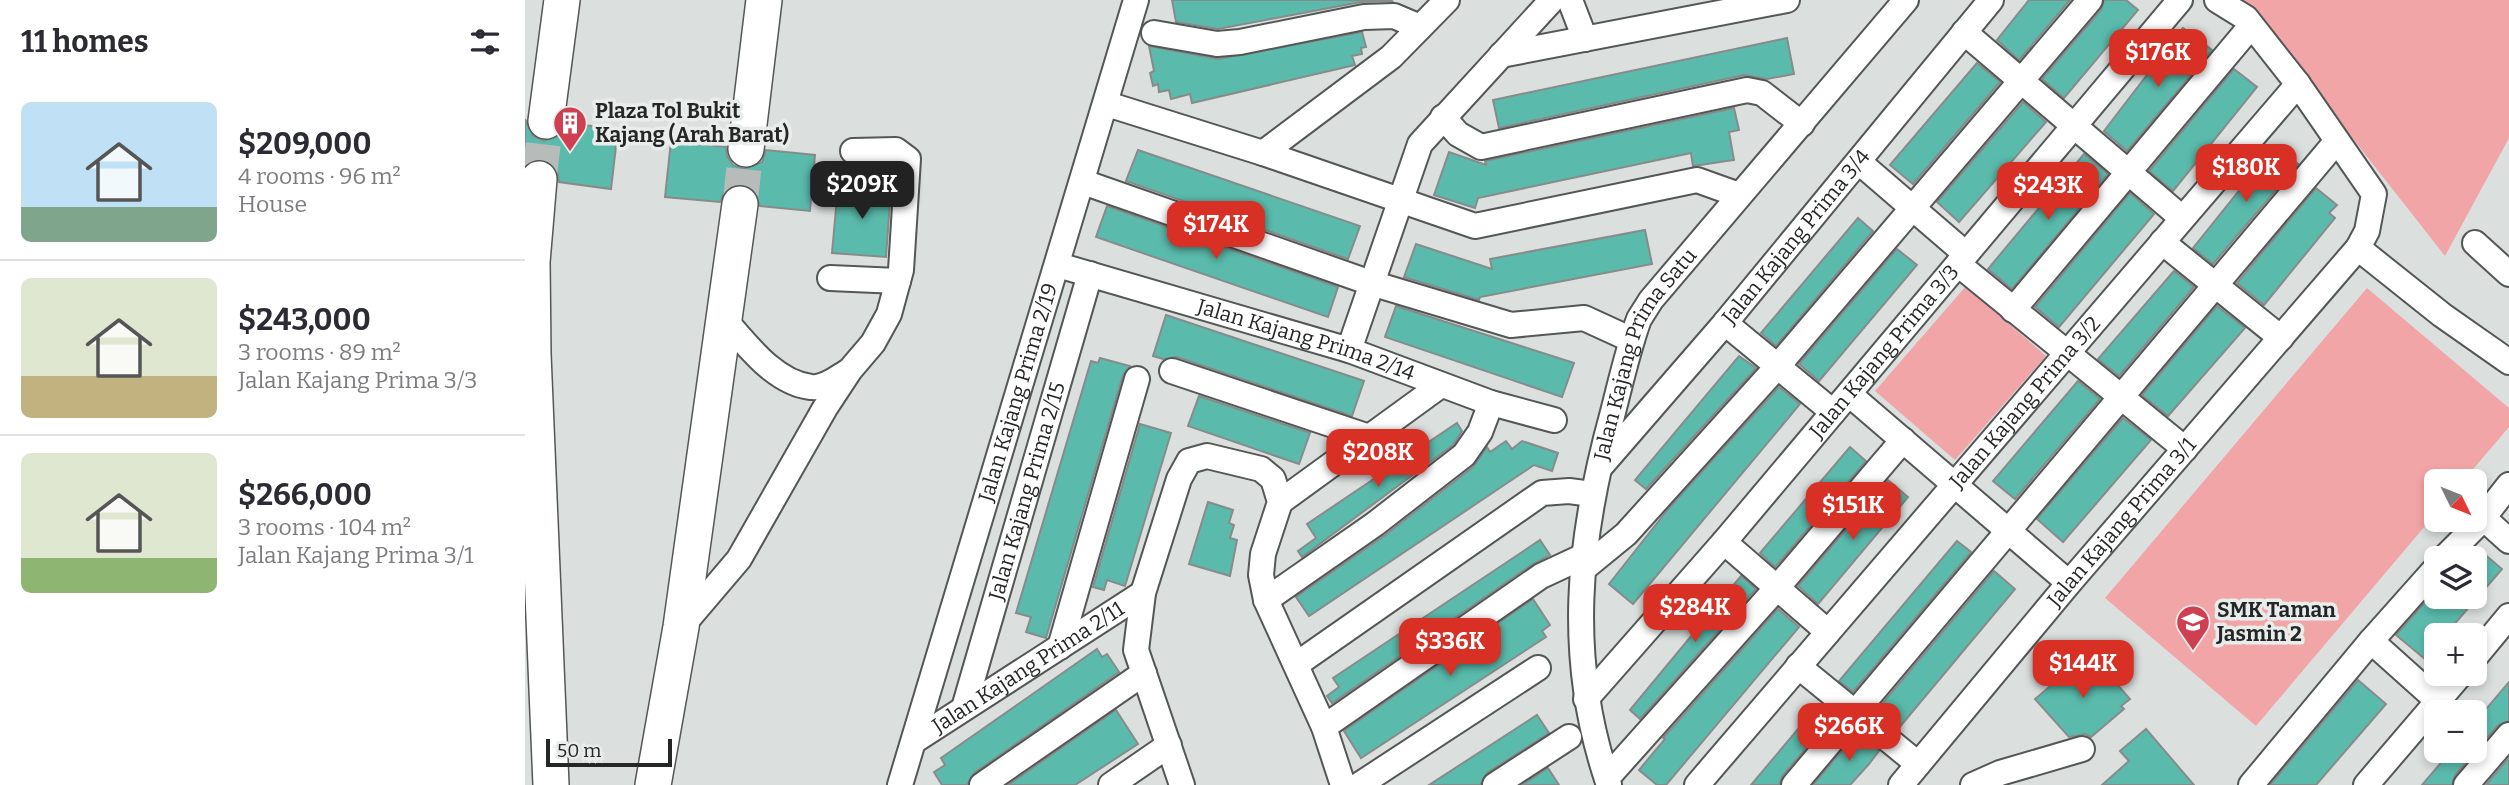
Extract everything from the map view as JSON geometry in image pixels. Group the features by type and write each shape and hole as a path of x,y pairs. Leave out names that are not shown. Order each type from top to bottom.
{"highway":[{"path":"546,121 562,0"},
{"path":"747,149 764,0"},
{"path":"539,179 532,262 533,354 551,785"},
{"path":"653,785 681,627 740,204"}],"street":[{"name":"Jalan Kajang Prima 2/19","path":"900,785 1107,104 1136,0"},
{"path":"1263,153 1391,57 1447,0"},
{"path":"1349,350 1420,144 1552,0"},
{"path":"1570,0 1585,39"},
{"path":"1501,55 1787,0"},
{"name":"Jalan Kajang Prima Satu","path":"1608,782 1586,699 1579,641 1583,563 1595,482 1632,340 1651,300 1906,0"},
{"name":"Jalan Kajang Prima 3/4","path":"1595,482 1991,0"},
{"path":"1324,727 1541,576 1583,563 1626,534 1777,367 2090,0"},
{"name":"Jalan Kajang Prima 3/3","path":"1586,699 1724,542 2180,0"},
{"path":"1794,785 2336,142 2298,84 2246,18 2217,0"},
{"path":"1154,33 1217,44 1240,42 1364,16 1394,16 1420,27"},
{"path":"2013,310 2251,26"},
{"path":"1965,32 2020,82 2182,218"},
{"name":"Jalan Kajang Prima 3/2","path":"1697,785 2298,84"},
{"path":"1443,117 1458,134 1481,147 1747,90 1762,93 1801,124"},
{"path":"1107,104 1263,153 1475,226 1697,180 1738,195"},
{"name":"Jalan Kajang Prima 3/1","path":"1901,785 2069,583 2352,255 2370,222 2374,194 2336,142"},
{"path":"681,627 739,559 792,462 850,370 873,343 889,314 898,281 908,159 896,150 853,151"},
{"path":"1859,162 1912,208 2013,310 2185,449"},
{"path":"1083,183 1371,283 1511,325 1584,318 1632,340"},
{"path":"2162,242 2281,338"},
{"path":"2475,243 2509,274"},
{"path":"2352,255 2509,362"},
{"name":"Jalan Kajang Prima 2/14","path":"1058,265 1349,350 1441,386 1554,420"},
{"name":"Jalan Kajang Prima 2/15","path":"964,708 1090,274"},
{"path":"830,278 898,281"},
{"path":"725,320 754,354 786,377 812,388 828,384 850,370"},
{"path":"1725,323 1777,367 1903,440 2069,583"},
{"path":"1172,371 1369,437"},
{"path":"1060,647 1137,379"},
{"path":"1280,502 1441,386"},
{"path":"1266,600 1375,524 1464,456 1480,432 1491,403"},
{"path":"1608,782 1903,440"},
{"path":"1182,785 1136,650 1143,593 1179,479 1189,461 1207,456 1261,469 1273,479 1280,502 1263,554 1261,575 1266,600 1324,727 1343,785"},
{"path":"1297,664 1542,493 1569,491 1595,482"},
{"path":"2487,513 2509,485"},
{"path":"2487,523 2509,541"},
{"path":"2456,546 2470,532"},
{"path":"1724,542 1828,632"},
{"path":"2251,785 2424,581"},
{"name":"Jalan Kajang Prima 2/11","path":"914,741 1143,593"},
{"path":"2487,643 2509,616"},
{"path":"2371,641 2437,700"},
{"path":"1798,666 1919,764"},
{"path":"1359,785 1538,668"},
{"path":"982,785 1144,673"},
{"path":"2439,700 2451,686"},
{"path":"2367,785 2424,718"},
{"path":"2466,785 2509,735"},
{"path":"1495,785 1569,737"},
{"path":"1111,785 1169,745"},
{"path":"1973,785 2000,773 2082,749"}],"shaded area":[{"path":"2244,0 2509,0 2509,138 2445,256"},
{"path":"1966,286 2046,356 1955,460 1875,391"},
{"name":"SMK Taman Jasmin 2","path":"2367,288 2509,408 2509,427 2473,469 2424,469 2424,527 2256,726 2105,598"}],"building":[{"path":"1172,0 1392,1 1361,2 1218,29 1176,22"},
{"path":"2029,0 2070,0 2019,60 1997,40"},
{"path":"2104,0 2126,0 2138,10 2064,98 2042,79 2101,10"},
{"path":"2183,28 2212,50 2127,151 2104,131"},
{"path":"1362,32 1366,47 1361,48 1362,54 1352,56 1355,65 1192,103 1190,94 1171,99 1169,90 1159,92 1158,84 1153,86 1150,73 1154,71 1149,46 1218,59"},
{"path":"1787,38 1794,74 1767,79 1744,75 1499,128 1493,100"},
{"path":"1977,63 2000,82 1913,184 1890,165"},
{"path":"2234,69 2257,87 2173,191 2149,171"},
{"path":"2023,102 2046,122 1959,222 1937,202"},
{"path":"1734,108 1739,130 1729,132 1734,160 1693,166 1691,153 1478,198 1475,208 1434,195 1449,152 1486,165 1485,161"},
{"name":"Plaza Tol Bukit Kajang (Arah Barat)","path":"525,119 533,136 544,141 561,134 566,123 618,129 611,189 559,182 557,170 541,159 525,165"},
{"path":"671,141 726,147 727,156 733,165 744,169 762,162 766,150 815,155 810,211 760,206 753,189 742,184 725,191 720,202 665,197"},
{"path":"2275,146 2298,164 2213,264 2193,248"},
{"path":"1138,150 1360,226 1348,259 1126,181"},
{"path":"2084,154 2108,174 2012,289 1988,269"},
{"path":"838,186 891,189 886,257 832,253"},
{"path":"2316,188 2337,205 2329,213 2335,218 2264,305 2237,283"},
{"path":"2130,193 2154,214 2059,327 2035,307"},
{"path":"1107,206 1338,287 1328,317 1096,237"},
{"path":"1858,218 1873,231 1776,346 1761,333"},
{"path":"1645,230 1652,264 1480,297 1479,300 1404,277 1416,244 1492,269 1490,259"},
{"path":"1897,249 1917,265 1819,381 1799,364"},
{"path":"2174,271 2194,287 2119,376 2098,359"},
{"path":"1396,306 1574,363 1562,397 1385,337"},
{"path":"2217,306 2245,328 2168,416 2142,395"},
{"path":"1166,315 1364,381 1352,416 1177,357 1163,359 1153,356"},
{"path":"1739,356 1756,368 1646,489 1635,480"},
{"path":"1100,358 1130,366 1123,375 1046,638 1026,632 1031,617 1016,613 1091,361 1098,363"},
{"path":"2078,381 2100,399 2015,499 1993,481"},
{"path":"1779,387 1800,404 1633,604 1609,584 1669,508"},
{"path":"1199,396 1310,433 1299,464 1188,426"},
{"path":"2123,418 2151,440 2063,542 2037,519"},
{"path":"1457,423 1462,431 1453,445 1302,557 1298,551 1316,538 1307,524"},
{"path":"1140,424 1171,433 1125,586 1107,580 1104,590 1093,587"},
{"path":"1506,441 1512,449 1522,441 1558,453 1552,471 1534,465 1309,616 1296,597 1384,536 1473,467 1487,447 1490,452"},
{"path":"1850,447 1866,461 1775,567 1760,553"},
{"path":"1888,480 1908,497 1818,604 1798,586"},
{"path":"1208,502 1233,510 1229,523 1234,525 1230,538 1237,540 1230,576 1189,564"},
{"path":"1540,540 1550,555 1533,564 1332,703 1327,696 1339,687 1333,678"},
{"path":"1957,541 1971,552 1853,692 1839,681"},
{"path":"2487,556 2502,569 2487,586"},
{"path":"1994,571 2015,589 1898,729 1876,711"},
{"path":"1741,576 1756,589 1640,719 1630,710"},
{"path":"1533,599 1550,625 1542,631 1546,637 1361,758 1344,731"},
{"path":"2424,604 2424,609 2467,609 2455,623 2424,623 2424,658 2396,635"},
{"path":"1778,609 1799,627 1666,785 1657,785 1639,770 1665,739 1663,738"},
{"path":"1097,649 1102,657 1107,654 1119,672 974,773 967,785 942,785 934,772 945,765 941,758"},
{"path":"2094,658 2130,699 2121,706 2124,709 2091,737 2085,734 2069,737 2035,699 2081,660 2086,665"},
{"path":"2358,680 2386,704 2316,785 2270,785"},
{"path":"2509,682 2509,721 2498,725 2487,738 2487,708"},
{"path":"1819,704 1834,715 1783,775 1779,785 1751,785"},
{"path":"1116,710 1138,744 1075,785 1008,785"},
{"path":"1537,715 1549,733 1487,773 1480,785 1429,785"},
{"path":"2146,729 2194,785 2102,785 2129,761 2120,751"},
{"path":"1857,733 1879,751 1869,764 1850,785 1813,785"},
{"path":"2509,758 2509,785 2486,785"},
{"path":"2441,763 2465,763 2455,775 2452,785 2422,785"},
{"path":"1548,768 1559,785 1522,785"}],"tunnel":[{"path":"539,179 546,121"},
{"path":"740,204 746,149"}],"place":[{"name":"Plaza Tol Bukit Kajang (Arah Barat)","path":"570,153"},
{"name":"SMK Taman Jasmin 2","path":"2193,652"}]}
